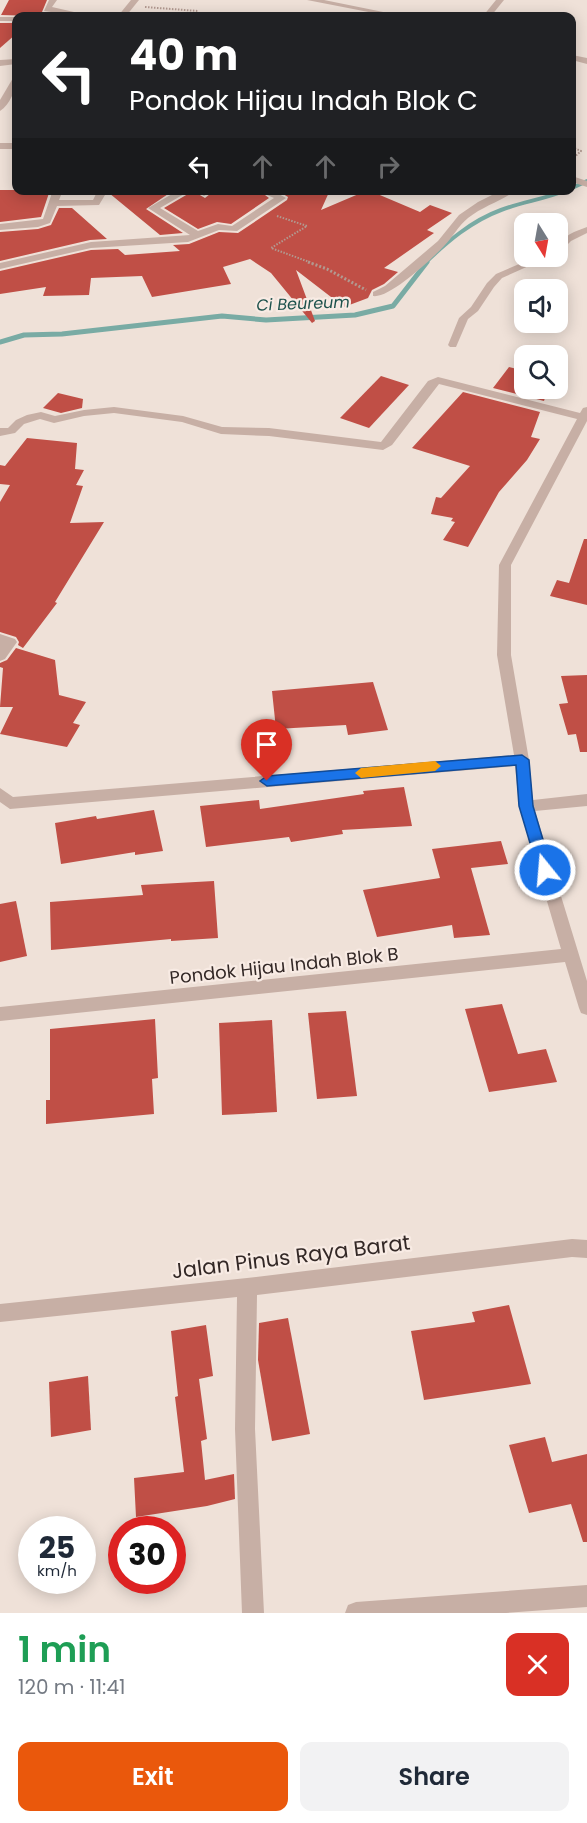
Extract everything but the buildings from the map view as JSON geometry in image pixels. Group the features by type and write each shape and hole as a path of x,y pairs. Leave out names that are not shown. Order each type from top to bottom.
{"street":[{"path":"53,0 47,9 70,12"},
{"path":"310,0 377,12"},
{"path":"490,12 500,0"},
{"path":"0,108 12,87"},
{"path":"0,227 44,223 47,221 56,195"},
{"path":"53,203 94,203 101,195"},
{"path":"178,195 153,208 197,235"},
{"path":"0,266 91,245 188,239 218,227 236,228 282,197 276,195"},
{"path":"377,294 395,283 442,243 446,235 473,207 501,195"},
{"path":"0,432 11,431 20,422 31,417 41,416 54,420 84,413 114,410 183,419 221,430 269,432 383,446 388,443 432,382 438,380 585,415 505,566 504,655 522,760 526,806 587,1008"},
{"path":"0,639 10,642 0,657"},
{"path":"5,798 522,760"},
{"path":"526,806 587,800"},
{"name":"Pondok Hijau Indah Blok B","path":"0,1014 571,955"},
{"name":"Jalan Pinus Raya Barat","path":"0,1313 247,1287 582,1247"},
{"path":"247,1287 245,1429 253,1613"},
{"path":"356,1613 587,1596"}],"lane":[{"path":"568,239 587,230"},
{"path":"453,345 464,318 475,309 494,281 518,267"}],"path":[{"path":"132,3 198,11"},
{"path":"262,211 307,226 270,248 327,269 377,294"}],"waterway":[{"name":"Ci Beureum","path":"576,186 587,181"},
{"name":"Ci Beureum","path":"425,263 442,247 480,220 509,207 553,195"},
{"name":"Ci Beureum","path":"0,342 24,335 62,334 222,316 266,320 355,315 393,306 427,262"}],"slow traffic":[{"path":"361,773 435,766"}],"route":[{"path":"267,781 522,760 526,806 545,870"}]}
